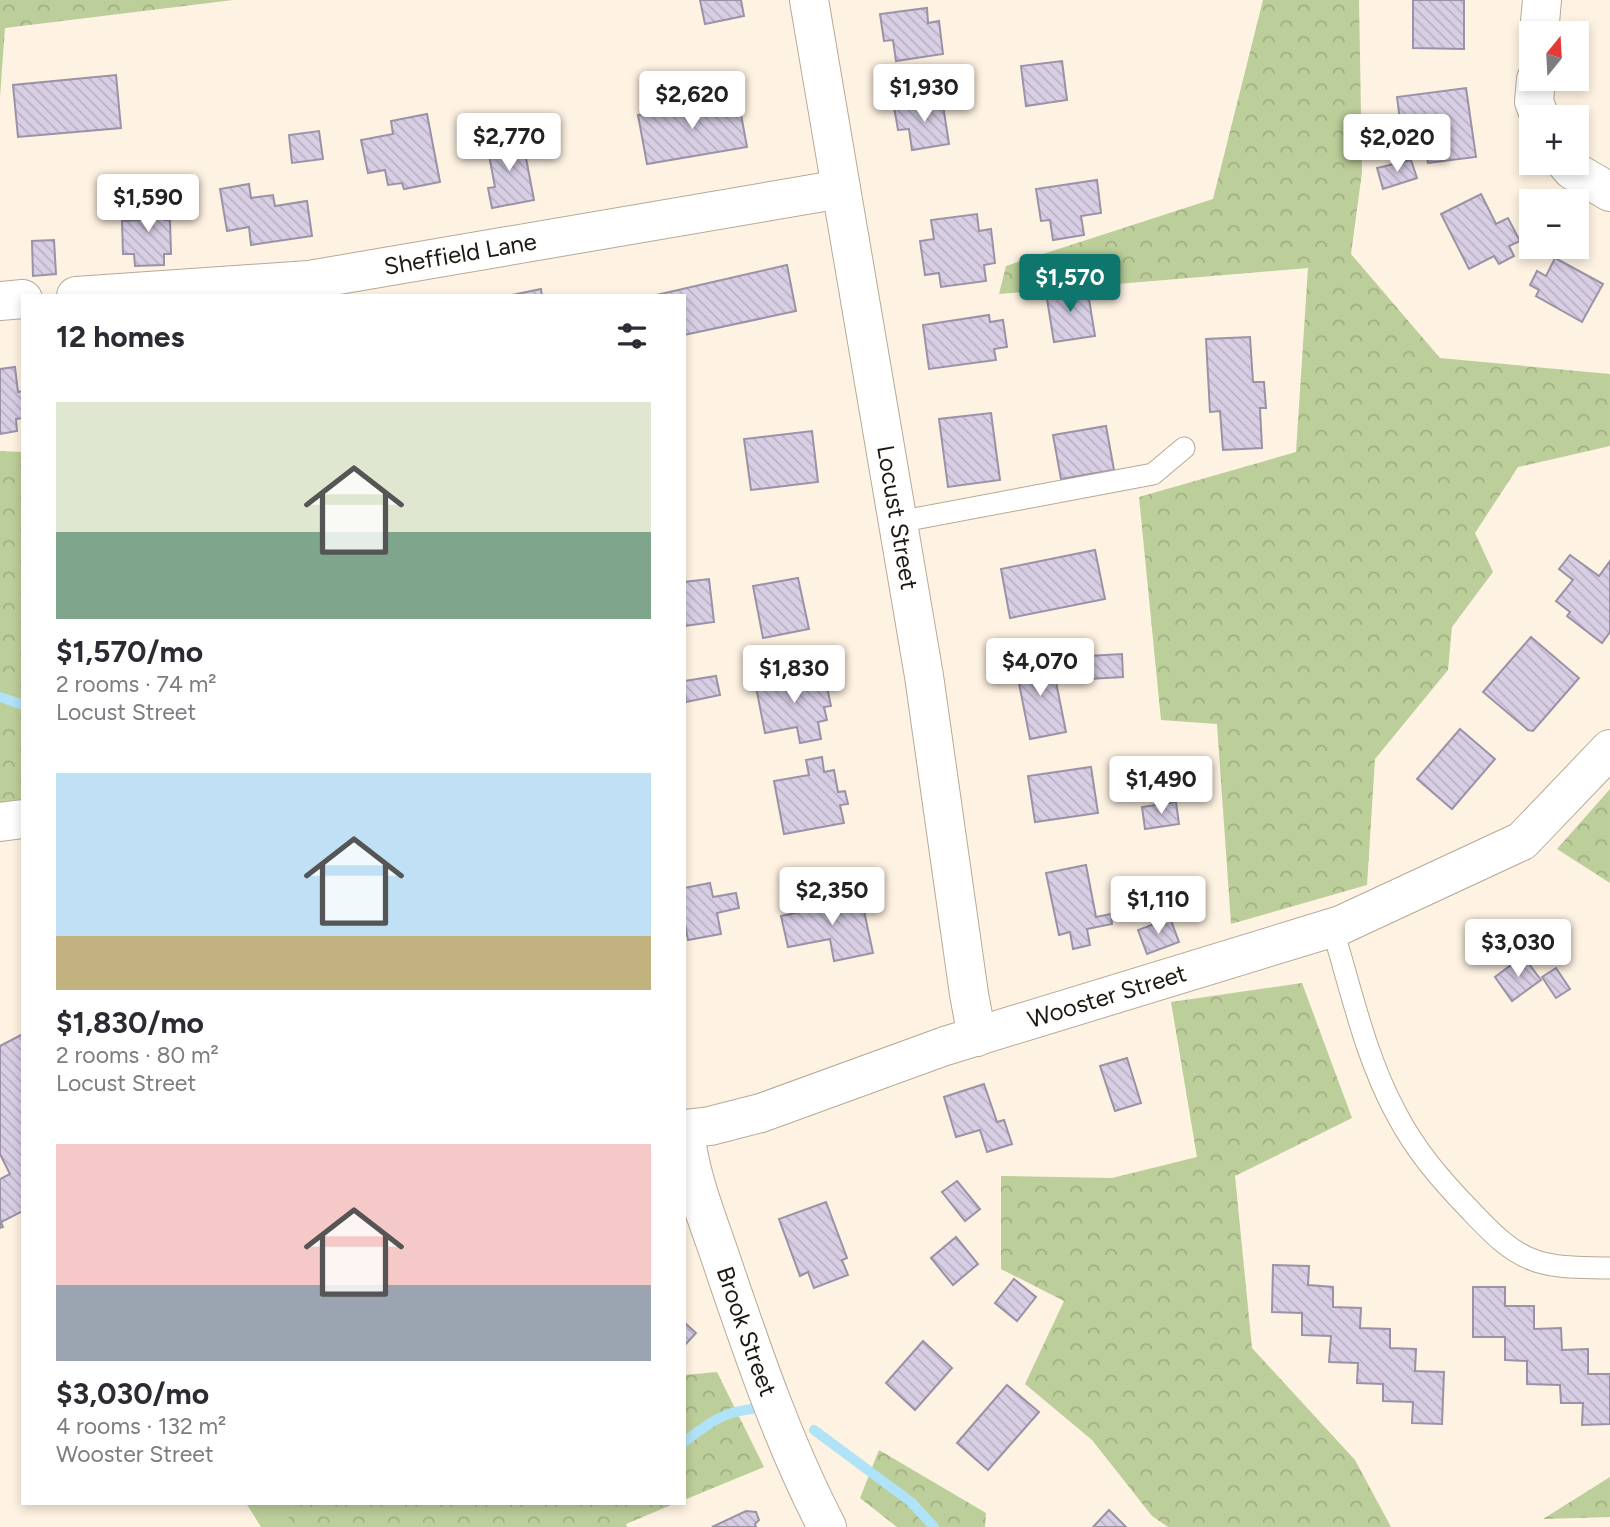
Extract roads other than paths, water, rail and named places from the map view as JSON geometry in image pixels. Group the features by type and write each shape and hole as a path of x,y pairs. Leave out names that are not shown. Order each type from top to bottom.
{"street":[{"name":"Locust Street","path":"809,0 924,676 977,1037"},
{"path":"1540,21 1542,0"},
{"path":"1581,175 1610,192"},
{"name":"Sheffield Lane","path":"134,294 310,288 841,189"},
{"path":"0,301 21,299"},
{"name":"Wooster Street","path":"686,1129 761,1114 945,1046 1332,928 1522,841 1610,749"},
{"path":"0,822 21,819"},
{"name":"Brook Street","path":"686,1140 692,1172 750,1343 802,1479 827,1527"}],"lane":[{"path":"898,522 1153,474 1184,448"},
{"path":"1332,928 1382,1083 1395,1113 1416,1148 1444,1184 1491,1231 1517,1252 1555,1266 1610,1268"}],"waterway":[{"path":"0,697 21,704"},
{"path":"686,1440 724,1416 752,1409"},
{"path":"814,1430 911,1502 934,1527"}]}
